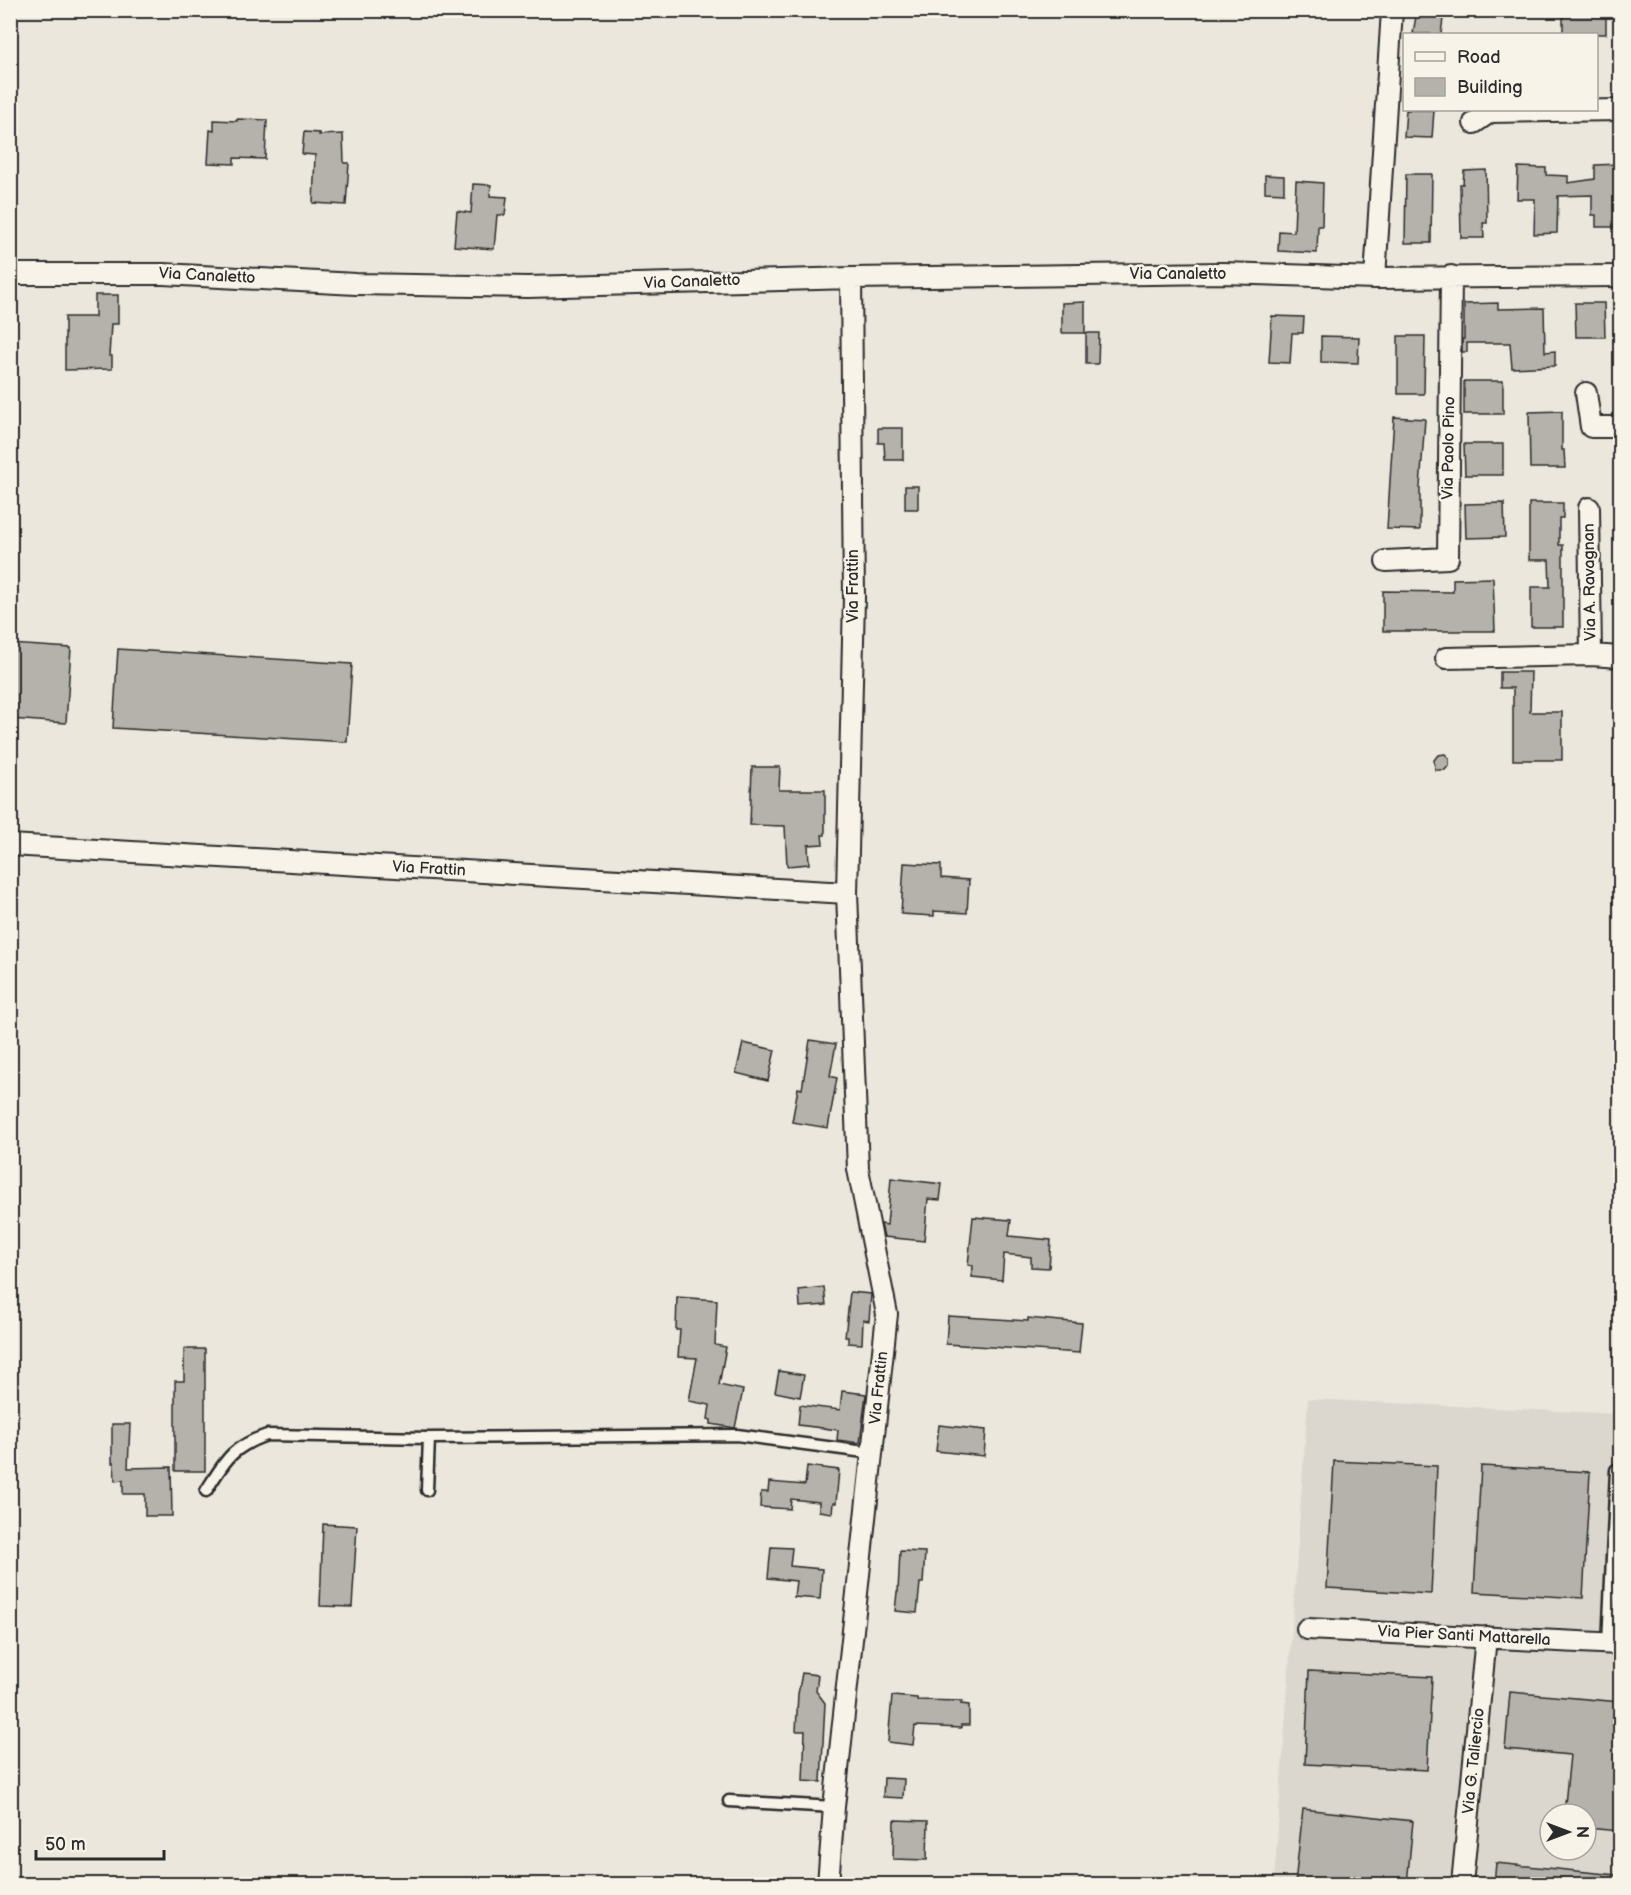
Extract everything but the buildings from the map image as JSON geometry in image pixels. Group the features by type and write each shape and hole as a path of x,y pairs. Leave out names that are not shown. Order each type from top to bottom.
{"street":[{"path":"1375,278 1392,10"},
{"path":"1598,110 1620,110"},
{"path":"1474,123 1490,112 1555,111"},
{"name":"Via Canaletto","path":"10,274 163,274 356,284 528,287 851,278 1223,273 1375,278 1620,276"},
{"name":"Via Paolo Pino","path":"1386,561 1448,558 1451,276"},
{"name":"Via Frattin","path":"828,1884 834,1807 887,1314 858,1169 848,893 854,598 851,278"},
{"path":"1586,393 1591,427 1620,427"},
{"name":"Via A. Ravagnan","path":"1589,508 1591,655"},
{"name":"Via A. Ravagnan","path":"1446,658 1591,655 1620,657"},
{"name":"Via Frattin","path":"10,846 848,893"},
{"name":"Via Pier Santi Mattarella","path":"1306,1629 1614,1644"},
{"name":"Via G. Taliercio","path":"1462,1884 1486,1637"}],"lane":[{"path":"206,1491 229,1456 247,1442 267,1436 429,1438 737,1436 872,1453"},
{"path":"427,1490 429,1438"},
{"path":"1614,1644 1616,1470"},
{"path":"729,1801 834,1807"}],"shaded area":[{"path":"1308,1399 1620,1414 1620,1884 1274,1884"}]}
